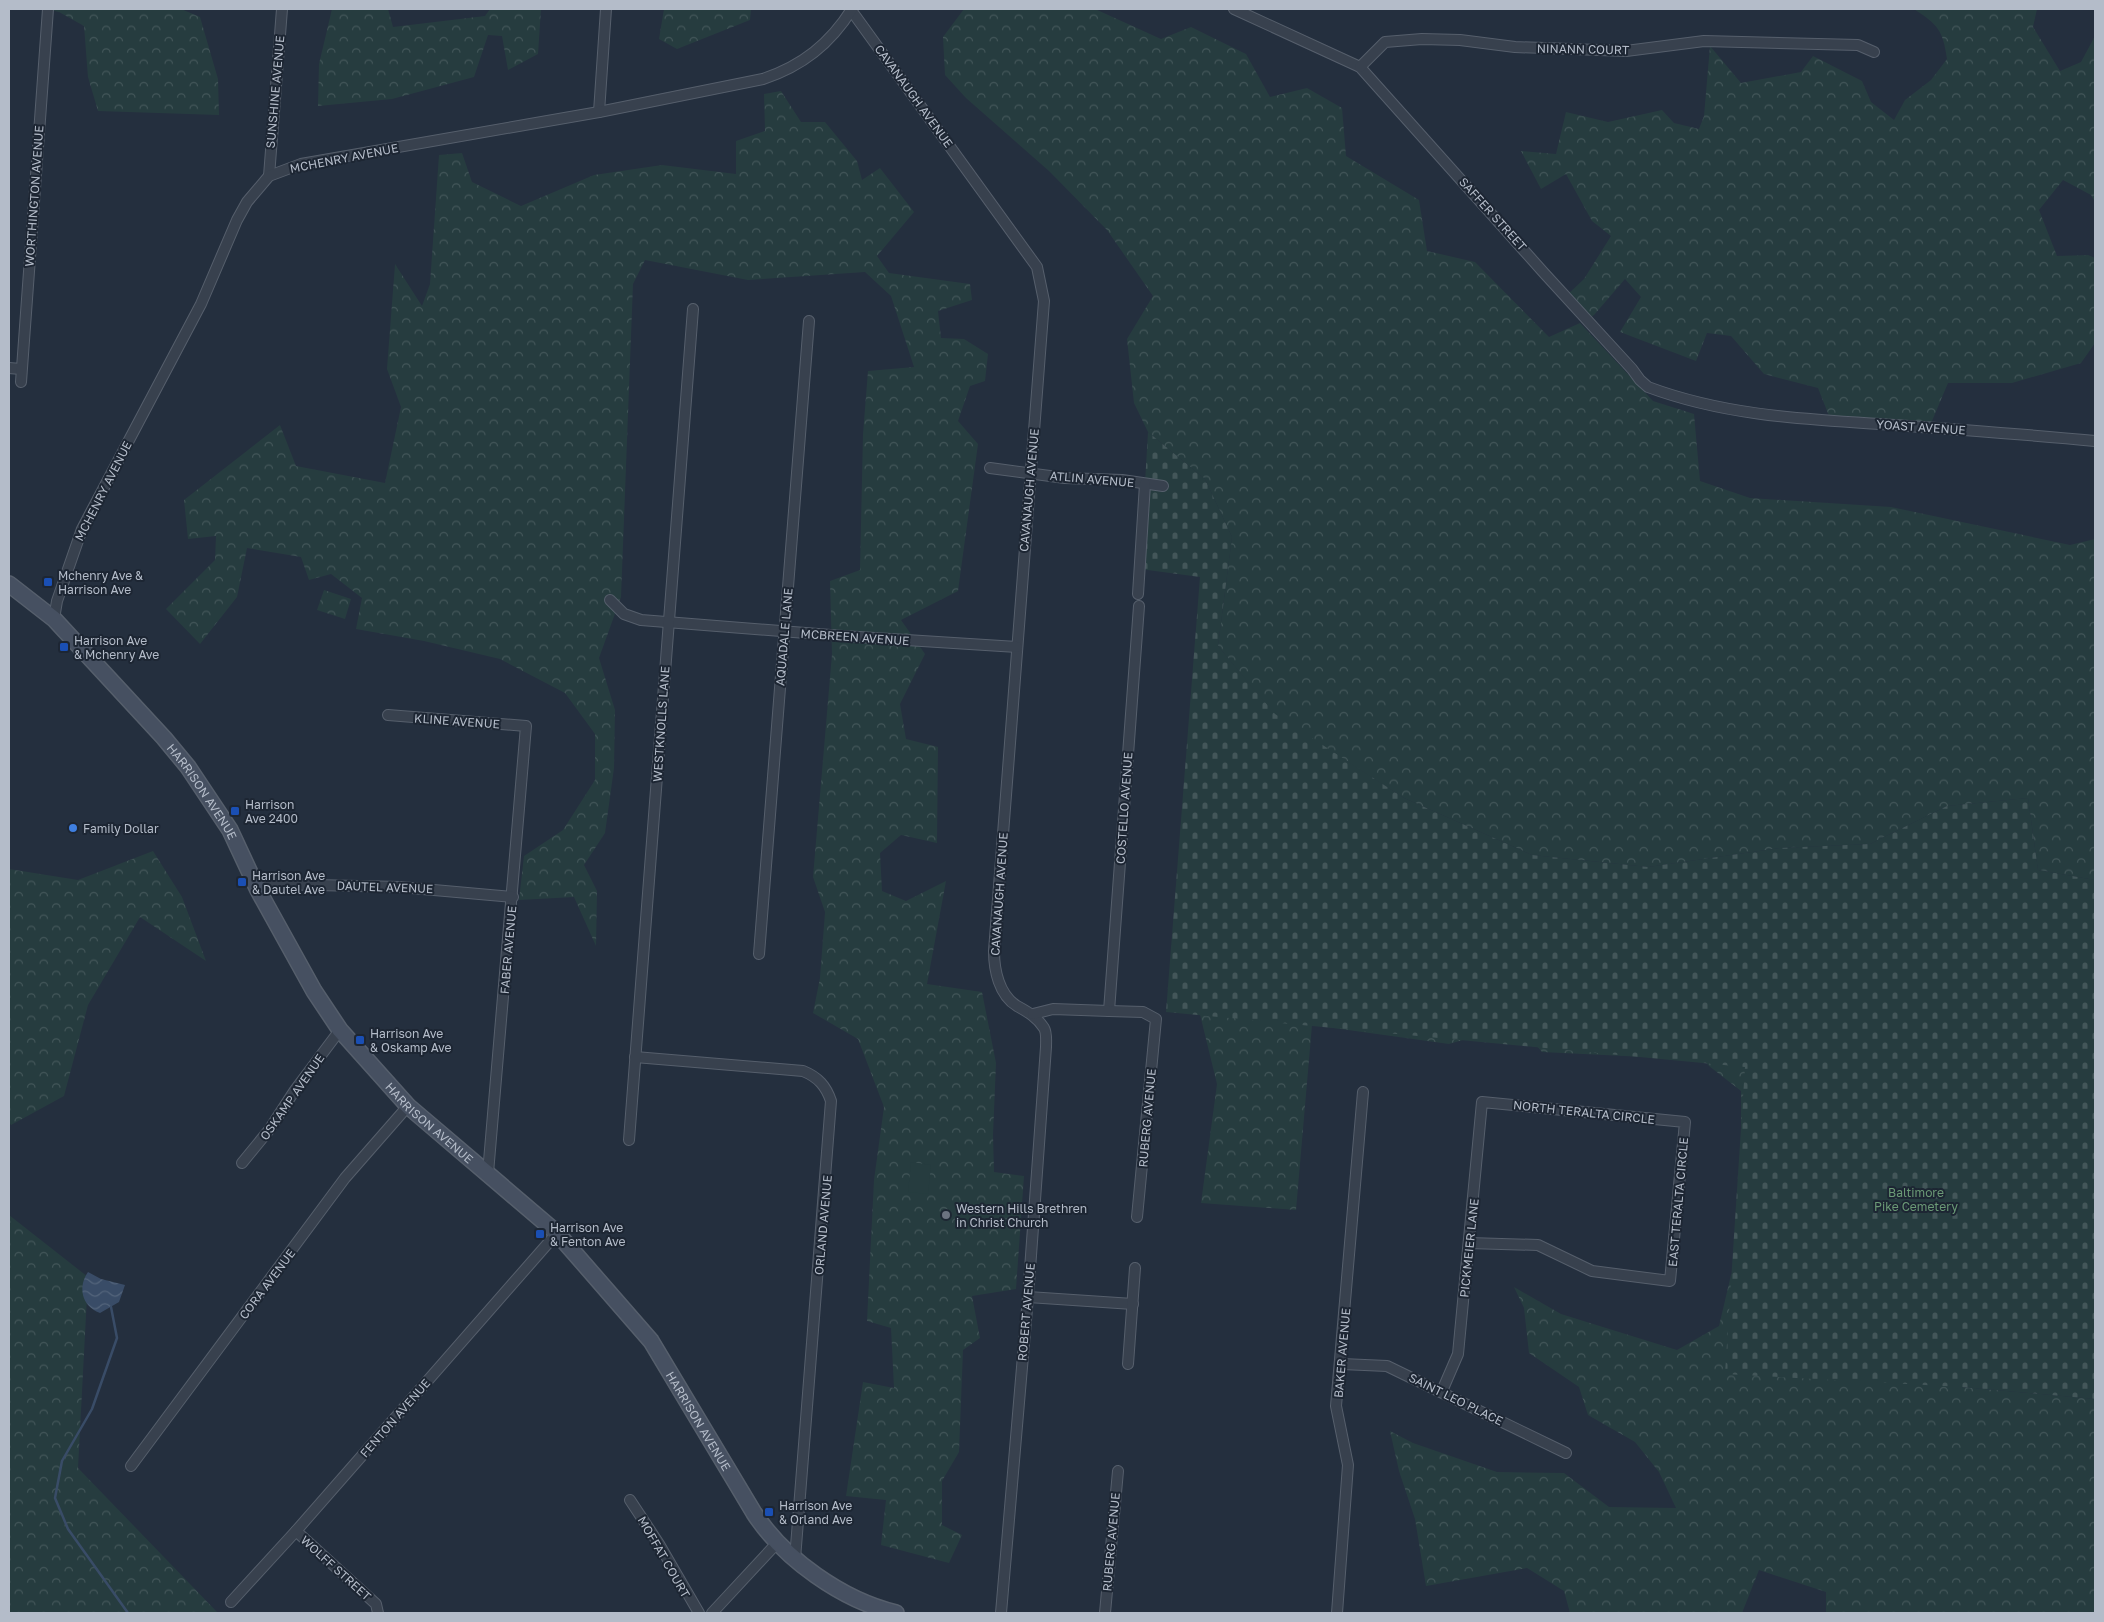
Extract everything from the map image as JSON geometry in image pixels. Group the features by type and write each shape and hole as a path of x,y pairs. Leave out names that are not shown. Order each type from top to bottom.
{"main road":[{"name":"HARRISON AVENUE","path":"9,584 54,619 164,738 188,767 230,830 258,890 314,991 340,1030 408,1106 557,1233 651,1341 754,1513 776,1543 794,1559 848,1594 879,1609 896,1613"}],"street":[{"name":"WORTHINGTON AVENUE","path":"21,382 48,9"},
{"name":"SUNSHINE AVENUE","path":"268,176 282,9"},
{"path":"599,112 606,9"},
{"name":"MCHENRY AVENUE","path":"54,619 57,601 88,517 201,304 237,220 247,202 268,176 301,164 599,112 763,79 795,66 822,46 834,34 852,9"},
{"name":"CAVANAUGH AVENUE","path":"852,9 1037,267 1044,302 994,964 996,976 1006,995 1015,1004 1033,1014"},
{"name":"SAFFER STREET","path":"1234,9 1360,67 1640,380 1648,386 1693,402 1748,414"},
{"name":"NINANN COURT","path":"1360,67 1385,42 1422,39 1460,40 1515,47 1626,51 1704,41 1858,45 1874,52"},
{"name":"WESTKNOLLS LANE","path":"629,1140 694,309"},
{"name":"AQUADALE LANE","path":"759,954 809,321"},
{"path":"9,368 21,369"},
{"name":"YOAST AVENUE","path":"1748,414 2095,441"},
{"name":"ATLIN AVENUE","path":"990,468 1065,478 1122,480 1163,486"},
{"path":"1138,594 1145,484"},
{"name":"MCBREEN AVENUE","path":"610,600 632,618 785,632 1017,646"},
{"name":"COSTELLO AVENUE","path":"1109,1010 1140,606"},
{"name":"KLINE AVENUE","path":"388,715 526,726"},
{"name":"FABER AVENUE","path":"488,1173 513,897 526,726"},
{"name":"DAUTEL AVENUE","path":"258,890 274,884 400,886 513,897"},
{"path":"1033,1014 1053,1009 1109,1010"},
{"name":"RUBERG AVENUE","path":"1109,1010 1142,1012 1156,1019 1138,1217"},
{"name":"ROBERT AVENUE","path":"1001,1613 1028,1297 1046,1047 1045,1029 1033,1014"},
{"name":"OSKAMP AVENUE","path":"242,1163 269,1130 295,1090 340,1030"},
{"name":"ORLAND AVENUE","path":"635,1057 803,1071 818,1079 831,1101 794,1559"},
{"name":"BAKER AVENUE","path":"1337,1613 1348,1465 1336,1406 1342,1364 1362,1092"},
{"name":"NORTH TERALTA CIRCLE","path":"1482,1102 1685,1122"},
{"name":"PICKMEIER LANE","path":"1442,1391 1458,1354 1482,1102"},
{"name":"CORA AVENUE","path":"131,1466 345,1178 408,1106"},
{"name":"EAST TERALTA CIRCLE","path":"1469,1243 1538,1245 1592,1271 1670,1281 1685,1122"},
{"name":"FENTON AVENUE","path":"231,1602 296,1531 557,1233"},
{"path":"1128,1364 1135,1268"},
{"path":"1028,1297 1133,1304"},
{"name":"SAINT LEO PLACE","path":"1342,1364 1387,1366 1442,1391 1566,1453"},
{"name":"RUBERG AVENUE","path":"1105,1613 1118,1471"},
{"name":"MOFFAT COURT","path":"630,1500 659,1544 699,1613"},
{"name":"WOLFF STREET","path":"296,1531 377,1609"},
{"path":"712,1613 776,1543"}],"green space":[{"path":"46,9 181,9 200,17 218,79 219,115 98,111 88,77 84,26 59,12"},
{"path":"332,9 388,9 393,27 485,16 490,9 541,9 538,54 508,70 502,36 488,35 474,77 392,99 318,106 319,64"},
{"path":"664,9 751,9 750,20 677,49 659,39"},
{"path":"964,9 1095,9 1161,39 1191,27 1246,54 1270,97 1307,88 1342,108 1346,156 1419,200 1427,251 1475,262 1549,337 1580,323 1653,401 1694,414 1700,481 1750,498 1891,507 2070,545 2095,539 2095,880 2038,870 2028,798 1947,806 1870,844 1780,848 1648,867 1532,855 1404,798 1275,715 1218,646 1232,537 1205,479 1148,432 1134,403 1127,339 1153,296 1107,230 1049,171 966,98 945,75 943,37"},
{"path":"1914,9 2037,9 2033,27 2060,71 2081,62 2095,36 2095,202 2091,195 2063,180 2039,210 2057,256 2088,255 2095,258 2095,343 2081,363 2012,383 1948,383 1929,428 1831,421 1818,388 1764,374 1731,336 1707,333 1696,361 1620,332 1641,297 1625,279 1594,315 1586,320 1565,297 1584,279 1611,236 1592,221 1566,174 1541,189 1521,151 1556,154 1566,112 1608,122 1662,110 1674,123 1699,129 1704,116 1710,46 1741,83 1801,72 1813,56 1862,81 1871,102 1894,120 1905,100 1931,80 1947,59 1944,41 1938,29 1929,19"},
{"path":"781,91 801,122 825,122 857,161 862,180 880,168 914,212 877,256 889,273 970,284 972,300 938,311 941,338 964,339 988,354 985,381 970,386 958,421 978,444 958,591 901,620 925,654 900,704 906,739 938,747 937,843 901,835 880,853 882,891 906,901 946,881 927,984 982,992 996,1063 993,1135 994,1172 1024,1176 1016,1289 972,1296 980,1338 963,1350 959,1452 942,1481 942,1525 962,1535 949,1563 881,1545 886,1500 846,1496 863,1382 894,1388 891,1328 867,1321 874,1180 884,1107 858,1039 813,1013 820,978 825,912 813,877 832,654 830,581 860,570 863,434 868,371 914,367 891,296 865,272 748,280 645,260 633,284 621,597 599,658 615,710 614,768 605,833 584,865 597,891 596,946 574,897 519,900 524,856 563,830 595,780 595,734 565,693 500,659 424,641 356,629 362,598 331,574 309,580 301,557 247,548 237,597 200,644 166,609 215,560 216,536 188,539 184,500 280,425 296,466 385,483 401,407 387,369 395,264 422,306 430,284 439,155 462,153 472,182 521,206 594,175 662,165 736,174 736,141 765,131 764,94"},
{"name":"Baltimore Pike Cemetery","path":"1148,432 1205,479 1232,537 1218,646 1275,714 1404,798 1532,855 1648,867 1780,848 1870,844 1947,806 2028,798 2038,870 2095,880 2095,1399 1962,1387 1725,1374 1745,1067 1166,1012 1200,577 1140,569"},
{"path":"324,590 351,599 345,619 317,610"},
{"path":"153,851 182,897 206,961 140,917 88,1005 64,1096 11,1125 9,1122 9,869 78,880"},
{"path":"1694,929 1962,1387 2095,1399 2095,1613 1826,1613 1826,1592 1759,1570 1742,1613 1570,1613 1564,1591 1527,1568 1426,1586 1415,1519 1399,1471 1390,1431 1413,1443 1497,1472 1564,1473 1609,1507 1676,1508 1659,1472 1635,1442 1588,1415 1579,1387 1529,1353 1524,1308 1514,1287 1561,1314 1677,1350 1719,1326 1731,1275 1762,1231 1741,1181 1741,1091 1709,1066 1682,1032 1645,1057 1542,1052 1518,1024 1449,1044 1312,1025 1296,1210 1201,1203 1217,1084 1194,990"},
{"path":"911,1162 931,1165 928,1194 908,1192"},
{"path":"9,1215 88,1277 78,1468 218,1613 9,1613"}],"water":[{"path":"88,1272 101,1279 125,1285 119,1302 100,1313 89,1306 85,1301 82,1289"}],"waterway":[{"path":"111,1307 117,1338 92,1409 62,1461 55,1498 68,1529 128,1613"}],"place":[{"name":"Mchenry Ave & Harrison Ave","path":"48,582"},
{"name":"Harrison Ave & Mchenry Ave","path":"64,647"},
{"name":"Harrison Ave 2400","path":"235,811"},
{"name":"Family Dollar","path":"73,828"},
{"name":"Harrison Ave & Dautel Ave","path":"242,882"},
{"name":"Harrison Ave & Oskamp Ave","path":"360,1040"},
{"name":"Western Hills Brethren in Christ Church","path":"946,1215"},
{"name":"Harrison Ave & Fenton Ave","path":"540,1234"},
{"name":"Harrison Ave & Orland Ave","path":"769,1512"}]}
